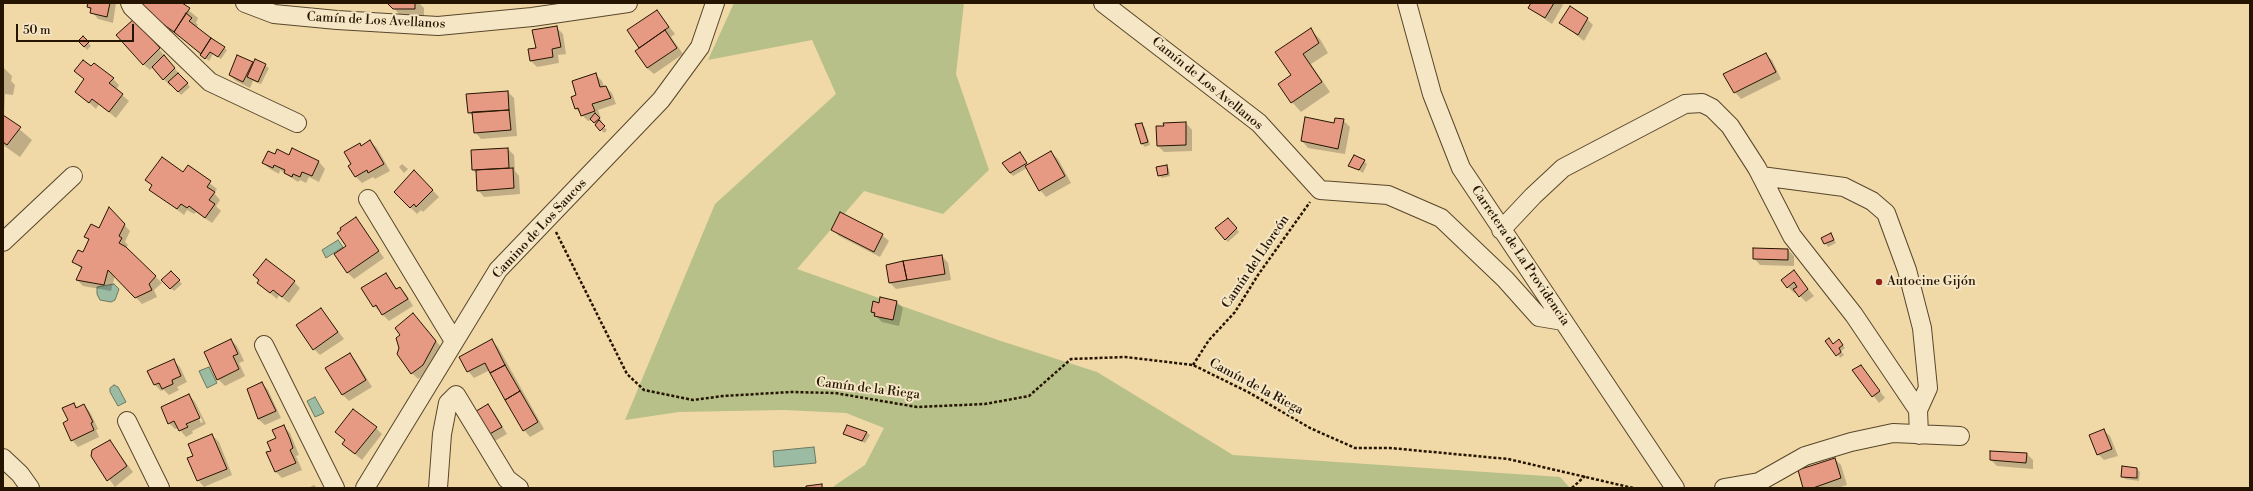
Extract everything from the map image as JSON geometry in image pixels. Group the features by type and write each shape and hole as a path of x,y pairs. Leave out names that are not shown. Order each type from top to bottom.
{"street":[{"path":"130,3 132,7 210,82 296,123"},
{"name":"Camín de Los Avellanos","path":"245,3 274,14 318,11 438,26 532,17 592,5 628,3"},
{"name":"Camino de Los Saucos","path":"365,488 498,270 661,100 700,47 714,3"},
{"name":"Camín de Los Avellanos","path":"1103,3 1259,123 1320,190"},
{"name":"Carretera de La Providencia","path":"1407,3 1432,94 1445,131 1461,168 1501,230 1676,488"},
{"path":"1501,230 1532,196 1563,168 1685,104 1702,102 1712,108 1730,126 1761,176 1792,236 1854,314 1918,410"},
{"path":"3,242 73,176"},
{"path":"1761,176 1844,187 1872,201 1886,213 1907,270 1922,328 1928,388 1918,410 1919,435"},
{"path":"1320,190 1388,194 1441,218 1505,279 1539,317 1563,321"},
{"path":"368,199 454,342"},
{"path":"264,345 335,488"},
{"path":"438,488 442,434 448,403 456,395 507,479 519,488"},
{"path":"126,422 160,488"},
{"path":"1724,488 1759,482 1805,456 1850,442 1893,433 1960,436"},
{"path":"3,458 20,474 30,488"}],"path":[{"name":"Camín del Lloreón","path":"1193,365 1209,340 1236,312 1262,269 1320,190"},
{"name":"Camín de la Riega","path":"548,219 554,227 627,374 644,390 693,400 745,394 835,393 917,407 985,404 1030,396 1071,359 1125,357 1193,365 1248,392 1310,428 1355,448 1390,448 1508,459 1633,488"},
{"path":"1572,488 1586,476"}],"shaded area":[{"path":"734,3 964,3 956,74 989,170 943,214 864,191 797,269 998,340 1097,372 1233,455 1560,477 1570,488 834,488 834,486 865,465 884,428 846,413 784,410 679,412 625,420 715,204 836,94 812,40 708,60"},
{"path":"338,240 343,247 326,258 322,250"},
{"path":"114,284 119,289 115,300 111,302 100,300 97,294 97,287"},
{"path":"209,367 217,383 207,388 199,371"},
{"path":"114,385 118,387 126,402 118,406 110,392 110,388"},
{"path":"315,397 324,413 315,417 307,401"},
{"path":"814,447 816,463 774,467 773,451"}],"building":[{"path":"88,3 110,3 107,17 90,13 91,8 87,7"},
{"path":"134,3 182,3 190,8 174,32"},
{"path":"387,3 415,3 415,9 393,9"},
{"path":"1531,3 1554,3 1545,18 1528,8"},
{"path":"1570,6 1588,18 1578,35 1559,23"},
{"path":"657,10 669,27 639,48 627,30"},
{"path":"186,13 192,18 189,21 211,38 201,54 174,32"},
{"path":"134,19 160,48 143,65 116,35"},
{"path":"557,26 561,47 552,49 553,57 530,61 528,49 536,48 532,30"},
{"path":"1311,28 1319,43 1303,54 1322,82 1291,103 1278,84 1291,75 1275,52"},
{"path":"665,30 677,48 647,68 635,51"},
{"path":"83,36 89,42 84,47 78,41"},
{"path":"211,38 225,47 218,57 210,52 205,59 200,55"},
{"path":"1766,53 1776,72 1734,93 1723,74"},
{"path":"164,55 175,68 163,80 152,67"},
{"path":"237,55 253,62 243,82 229,75"},
{"path":"255,59 266,64 258,82 247,77"},
{"path":"83,60 91,66 94,63 114,78 109,83 123,94 109,112 92,99 89,103 75,92 84,79 74,71"},
{"path":"178,73 188,83 178,92 168,82"},
{"path":"596,73 600,87 606,86 611,98 592,104 595,111 581,116 578,108 575,109 571,97 576,95 572,81"},
{"path":"508,91 509,110 468,113 466,94"},
{"path":"509,110 511,130 474,133 472,112"},
{"path":"595,113 600,118 594,123 590,119"},
{"path":"3,115 21,127 7,145 3,142"},
{"path":"1305,117 1334,123 1335,118 1344,119 1338,149 1301,141"},
{"path":"599,120 605,126 600,131 595,125"},
{"path":"1186,122 1186,145 1157,146 1156,126 1164,126 1163,123"},
{"path":"1142,123 1148,142 1141,144 1135,124"},
{"path":"370,140 384,164 368,173 367,170 355,177 348,166 351,164 344,152 360,143 361,146"},
{"path":"292,148 319,161 312,176 302,172 300,177 293,174 292,177 284,173 285,170 274,165 273,168 262,163 268,151 275,154 277,149 289,155"},
{"path":"508,148 509,168 472,170 471,150"},
{"path":"1051,151 1065,176 1039,191 1025,166"},
{"path":"1020,152 1027,163 1010,173 1002,163"},
{"path":"1354,155 1365,160 1359,170 1348,166"},
{"path":"162,157 183,172 188,165 211,181 207,187 215,192 209,200 215,204 205,218 189,206 187,208 181,204 177,209 149,190 152,185 145,180"},
{"path":"1167,165 1168,174 1158,176 1156,167"},
{"path":"513,168 514,188 477,191 476,170"},
{"path":"414,170 433,190 416,207 414,204 410,208 394,192"},
{"path":"109,207 125,224 119,236 122,238 119,243 126,247 156,276 149,284 152,290 135,298 108,270 104,285 76,280 82,267 72,262 78,250 83,252 89,239 84,237 91,224 99,228"},
{"path":"840,212 883,234 874,252 831,230"},
{"path":"356,217 379,251 347,273 334,254 346,246 337,233 341,230 340,228"},
{"path":"1228,218 1237,228 1225,240 1215,228"},
{"path":"1831,233 1834,240 1824,244 1821,238"},
{"path":"1753,248 1788,249 1788,260 1753,259"},
{"path":"942,255 945,274 907,280 903,261"},
{"path":"266,259 295,281 282,297 273,290 270,293 257,283 259,280 253,275"},
{"path":"903,261 907,280 889,283 886,265"},
{"path":"1794,270 1808,289 1799,297 1793,289 1797,287 1794,282 1787,288 1781,280"},
{"path":"171,271 180,280 170,289 161,280"},
{"path":"386,273 396,289 400,287 408,299 382,315 376,305 373,307 361,288"},
{"path":"880,297 897,301 893,320 874,316 875,313 871,312 873,301 879,303"},
{"path":"321,308 338,332 313,350 296,325"},
{"path":"413,313 436,341 423,365 411,374 397,354 399,348 396,338 400,335 395,328"},
{"path":"1829,338 1833,344 1839,339 1843,345 1839,348 1841,352 1836,356 1825,341"},
{"path":"231,339 238,354 233,356 239,369 217,380 204,352"},
{"path":"492,339 505,365 490,373 485,363 467,372 459,357"},
{"path":"350,353 366,380 342,395 325,368"},
{"path":"174,359 181,376 172,380 173,384 162,389 159,383 154,385 147,371"},
{"path":"505,365 520,391 505,400 490,373"},
{"path":"1861,365 1880,391 1872,397 1852,370"},
{"path":"262,382 276,411 258,419 247,389"},
{"path":"520,391 538,422 523,431 505,400"},
{"path":"189,394 200,418 186,424 188,427 179,431 174,421 168,424 161,407"},
{"path":"74,403 76,408 84,404 93,422 91,423 94,430 71,441 63,423 68,420 62,408"},
{"path":"488,404 502,427 486,436 473,413"},
{"path":"353,409 377,427 355,454 342,444 345,440 335,432"},
{"path":"284,425 293,448 290,450 296,463 275,472 266,452 271,451 267,442 276,438 272,430"},
{"path":"847,425 867,432 862,441 843,434"},
{"path":"2104,429 2112,449 2097,455 2089,435"},
{"path":"212,434 227,469 197,481 187,458 193,456 188,444"},
{"path":"110,440 127,466 107,481 91,456 92,450"},
{"path":"1990,451 2027,453 2026,463 1990,460"},
{"path":"1835,458 1841,478 1813,488 1803,488 1798,470"},
{"path":"2122,466 2137,468 2137,478 2121,477"},
{"path":"822,484 822,488 806,488 806,486"}],"place":[{"name":"Autocine Gijón","path":"1879,282"}]}
